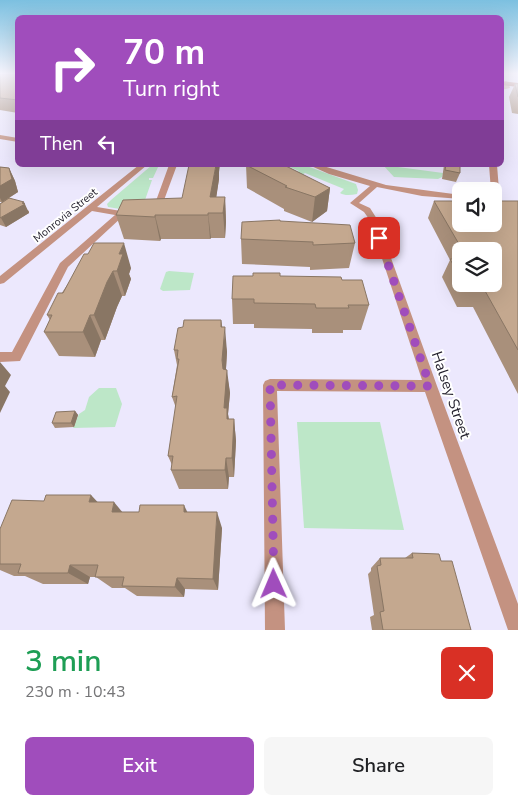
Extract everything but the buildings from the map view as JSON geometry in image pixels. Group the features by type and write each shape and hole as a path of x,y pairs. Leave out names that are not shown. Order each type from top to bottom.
{"street":[{"path":"0,136 15,139"},
{"name":"Monrovia Street","path":"0,281 141,167"},
{"path":"92,208 121,214 156,211 172,167"},
{"path":"319,167 374,186 421,194 452,196"},
{"path":"493,167 494,182"},
{"name":"Halsey Street","path":"374,186 354,203 367,210 373,219 430,386 518,630"},
{"path":"0,357 16,357 64,265 121,214"},
{"path":"274,630 270,385 430,386"}],"green space":[{"path":"150,167 158,167 153,178 149,178 149,180 152,180 145,200 120,209 108,207 107,204"},
{"path":"290,167 309,167 356,184 357,194 342,194 340,193 344,189 305,173 300,176 295,174 299,171"},
{"path":"385,167 443,173 442,177 438,179 394,177"},
{"path":"166,272 194,273 190,290 163,291 160,289"},
{"path":"99,388 116,388 122,404 115,427 73,428 79,414 85,410 89,397"},
{"path":"297,422 380,422 404,530 304,528"}],"route":[{"path":"274,584 270,385 430,386 379,238"}]}
